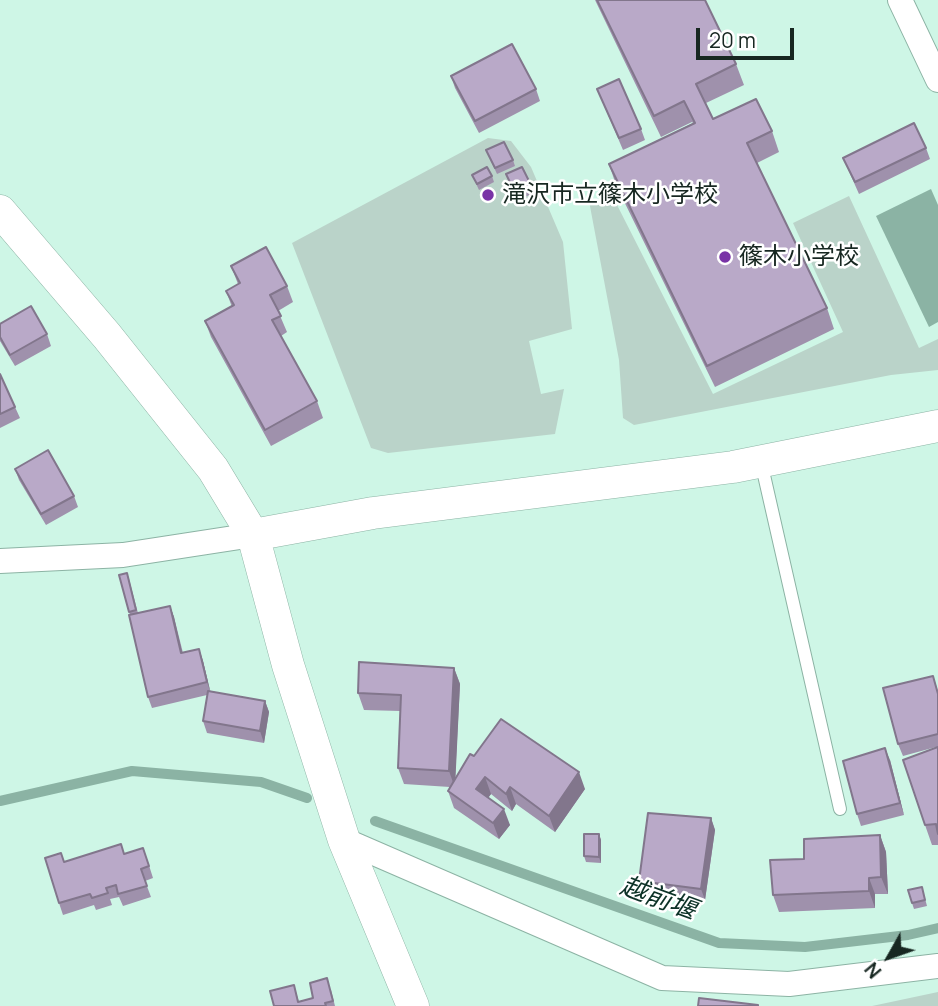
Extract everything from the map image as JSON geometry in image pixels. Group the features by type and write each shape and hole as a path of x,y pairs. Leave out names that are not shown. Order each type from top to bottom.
{"street":[{"path":"900,0 938,80"},
{"path":"0,211 107,336 213,469 253,535 288,665 344,840 413,1006"},
{"path":"0,561 122,555 373,513 761,462 938,426"},
{"path":"344,840 662,978 789,984 938,967"}],"lane":[{"path":"761,462 839,809"}],"shaded area":[{"path":"488,138 511,141 531,167 563,242 572,329 529,341 541,394 564,389 555,434 388,453 371,448 292,243"},
{"path":"931,189 938,205 938,322 929,327 876,216"},
{"path":"849,196 919,348 938,339 938,370 891,375 634,425 623,418 619,360 589,201 614,199 713,394 843,332 793,223"},
{"path":"938,992 938,1006 872,1006"}],"building":[{"name":"篠木小学校","path":"597,0 705,0 736,64 696,84 713,119 756,99 772,131 747,143 827,308 707,366 609,164 695,123 684,101 654,116"},
{"path":"512,44 536,89 475,121 451,76"},
{"path":"619,79 641,129 619,138 597,89"},
{"path":"914,123 926,148 855,182 843,158"},
{"path":"504,142 513,160 495,168 486,150"},
{"path":"487,167 492,176 477,184 472,175"},
{"path":"522,167 532,187 516,195 506,174"},
{"path":"266,247 287,286 270,295 281,316 272,320 317,401 265,430 205,321 234,305 226,291 240,283 231,266"},
{"path":"31,306 47,334 10,355 0,337 0,324"},
{"path":"0,374 15,407 0,414"},
{"path":"48,450 74,496 41,514 15,469"},
{"path":"127,573 136,610 129,612 119,575"},
{"path":"170,606 181,653 199,649 207,682 148,697 129,615"},
{"path":"359,662 454,668 449,771 398,768 401,695 358,693"},
{"path":"933,676 938,694 938,734 898,744 883,688"},
{"path":"208,691 265,701 260,731 203,721"},
{"path":"501,719 579,772 549,816 510,787 506,794 485,777 476,789 504,809 493,823 448,791 470,754 474,756"},
{"path":"938,747 938,834 936,824 925,825 903,760"},
{"path":"885,748 900,803 857,814 843,761"},
{"path":"648,813 711,818 701,889 639,881"},
{"path":"584,834 599,834 599,857 584,856"},
{"path":"880,835 881,877 869,878 869,891 773,895 770,860 804,859 804,839"},
{"path":"121,844 124,854 143,848 149,866 141,869 147,886 118,894 116,885 106,888 108,893 92,898 90,894 59,903 45,858 61,853 64,862"},
{"path":"922,887 925,900 912,903 908,890"},
{"path":"327,978 333,1001 325,1003 326,1006 274,1006 270,991 294,985 298,1002 313,998 310,983"},
{"path":"699,998 758,1005 758,1006 698,1006"}],"waterway":[{"path":"0,801 132,771 261,782 307,798"},
{"name":"越前堰","path":"375,821 719,943 805,947 908,935 938,928"}],"place":[{"name":"滝沢市立篠木小学校","path":"488,195"},
{"name":"篠木小学校","path":"725,257"}]}
